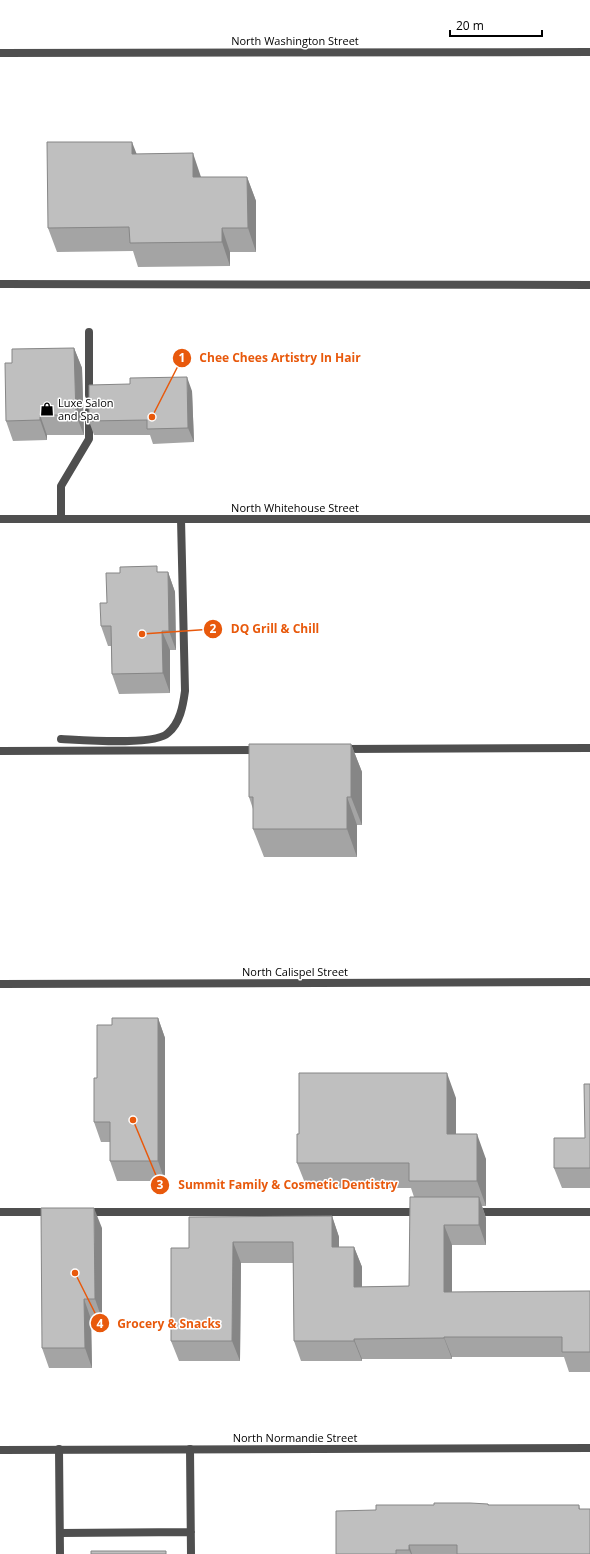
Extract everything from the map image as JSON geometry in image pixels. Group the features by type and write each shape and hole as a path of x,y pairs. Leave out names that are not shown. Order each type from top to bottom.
{"street":[{"name":"North Washington Street","path":"0,53 590,52"},
{"path":"0,284 590,285"},
{"path":"61,519 61,486 89,439 89,332"},
{"name":"North Whitehouse Street","path":"0,519 590,519"},
{"path":"61,740 154,740 168,734 176,723 183,707 185,691 181,519"},
{"path":"337,749 590,748"},
{"path":"0,751 266,750"},
{"name":"North Calispel Street","path":"0,984 590,982"},
{"path":"0,1212 59,1212"},
{"path":"74,1212 432,1212"},
{"path":"464,1212 590,1212"},
{"name":"North Normandie Street","path":"0,1450 590,1448"},
{"path":"59,1449 60,1554"},
{"path":"190,1449 191,1554"},
{"path":"60,1533 190,1532"}],"building":[{"path":"47,142 132,142 132,154 193,153 193,177 247,177 248,228 222,228 222,242 130,243 129,227 48,228"},
{"name":"Luxe Salon and Spa","path":"74,348 76,415 40,415 40,420 6,421 5,363 12,363 12,349"},
{"path":"187,377 188,428 147,429 147,420 89,421 89,385 130,384 130,378"},
{"path":"157,566 157,572 168,572 169,631 162,631 163,673 112,674 111,626 101,626 100,603 107,603 106,573 120,573 120,567"},
{"path":"249,744 351,744 351,797 347,797 347,829 253,829 253,797 249,797"},
{"path":"112,1018 158,1018 158,1161 110,1161 110,1122 94,1122 94,1078 97,1078 97,1025 112,1025"},
{"path":"299,1073 447,1073 447,1134 477,1134 477,1181 409,1181 409,1163 297,1163 297,1134 299,1134"},
{"path":"584,1084 590,1084 590,1168 554,1168 554,1138 585,1138"},
{"path":"410,1197 479,1197 479,1225 444,1225 444,1292 590,1291 590,1352 562,1352 562,1337 444,1337 354,1339 354,1341 294,1341 293,1242 233,1242 232,1341 171,1341 171,1248 189,1248 189,1217 332,1216 332,1247 354,1247 354,1287 409,1286"},
{"path":"41,1208 94,1208 95,1299 84,1299 85,1348 42,1348"},
{"path":"434,1503 470,1503 488,1505 579,1505 579,1509 590,1509 590,1554 457,1554 457,1545 409,1545 409,1550 396,1550 396,1554 336,1554 336,1511 376,1510 376,1505 434,1505"},
{"path":"91,1551 166,1551 166,1554 91,1554"}],"place":[{"name":"Luxe Salon and Spa","path":"47,409"},
{"name":"Chee Chees Artistry In Hair","path":"152,417"},
{"name":"DQ Grill & Chill","path":"142,634"},
{"name":"Summit Family & Cosmetic Dentistry","path":"133,1120"},
{"name":"Grocery & Snacks","path":"75,1273"}]}
